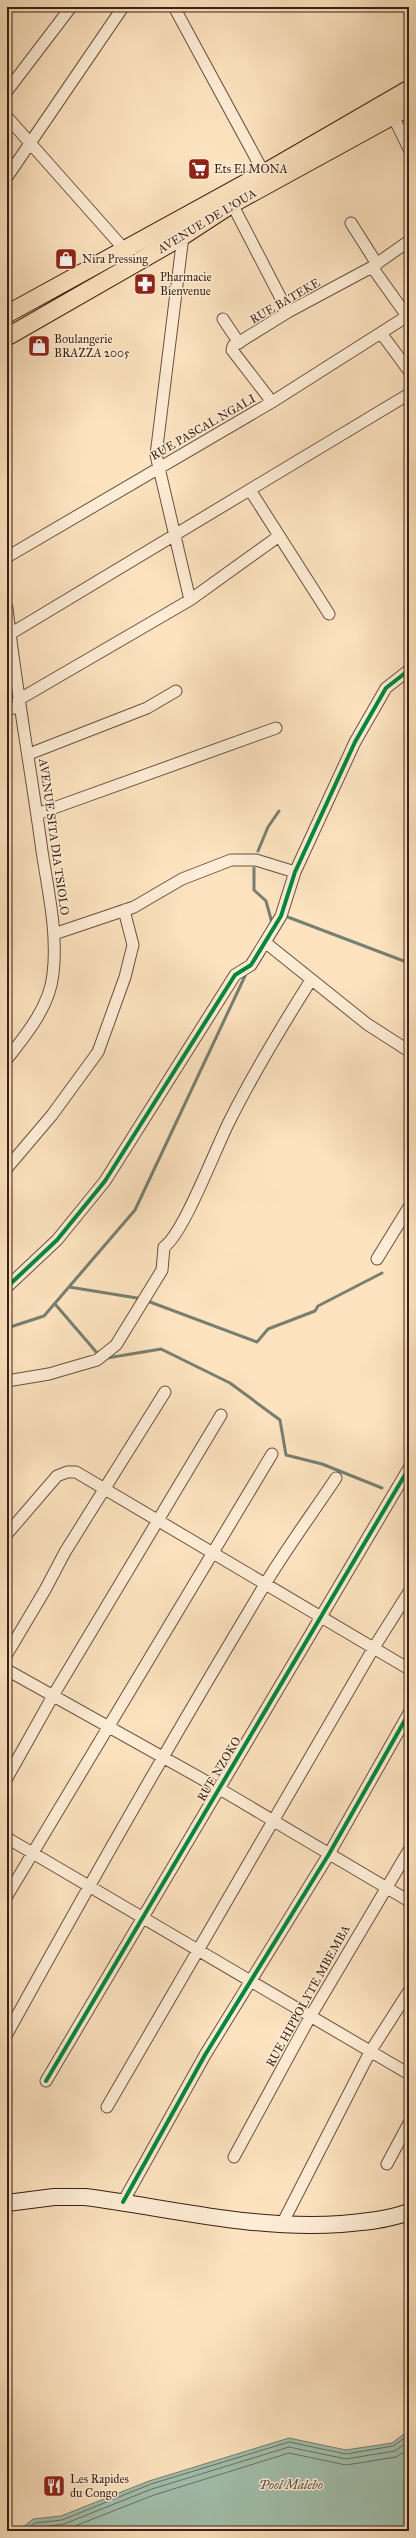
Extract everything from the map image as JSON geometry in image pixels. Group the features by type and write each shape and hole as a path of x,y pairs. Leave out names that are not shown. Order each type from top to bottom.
{"main road":[{"name":"AVENUE DE L'OUA","path":"7,314 264,174 409,89"},
{"name":"AVENUE DE L'OUA","path":"7,337 183,236 232,204 409,107"},
{"path":"7,2203 54,2197 85,2197 198,2215 281,2226 355,2223 392,2218 409,2212"}],"street":[{"path":"7,91 71,7"},
{"path":"7,177 123,7"},
{"path":"174,7 264,174"},
{"path":"393,116 409,149"},
{"path":"7,117 125,250"},
{"path":"232,204 288,312"},
{"path":"351,223 375,266 408,316"},
{"path":"183,236 156,442 159,468 176,535 190,600"},
{"name":"RUE BATEKE","path":"239,343 288,312 375,266 409,241"},
{"name":"RUE PASCAL NGALI","path":"7,557 272,402 408,316"},
{"path":"223,319 239,343 232,350 272,402"},
{"path":"381,333 409,371"},
{"path":"10,634 409,394"},
{"path":"250,490 329,614"},
{"path":"7,709 190,600 279,536"},
{"name":"AVENUE SITA DIA TSIOLO","path":"7,608 19,703 29,754 54,934 53,975 50,990 38,1015 7,1059"},
{"path":"7,1287 57,1240 105,1181 231,982 236,975 251,964 266,943 281,916 295,872 355,742 386,688 409,670"},
{"path":"29,754 147,708 176,691"},
{"path":"37,814 276,728"},
{"path":"54,934 134,907 182,879 231,860 256,860 295,872"},
{"path":"7,1168 52,1115 98,1052 125,977 133,945 124,910"},
{"path":"266,943 367,1024 409,1051"},
{"path":"7,1381 49,1374 97,1360 116,1345 162,1270 164,1247 170,1243 190,1207 229,1121 274,1037 311,980"},
{"path":"377,1259 409,1207"},
{"path":"7,1654 45,1590 65,1552 105,1490 164,1392"},
{"path":"7,1778 54,1694 221,1415"},
{"path":"7,1896 32,1851 272,1454"},
{"name":"RUE NZOKO","path":"46,2081 218,1788 409,1468"},
{"path":"7,1534 57,1476 67,1472 76,1472 409,1669"},
{"path":"7,2034 88,1886 162,1757 212,1677 265,1585 336,1478"},
{"path":"107,2107 197,1951 274,1822 373,1649 409,1592"},
{"path":"7,1670 54,1694 218,1788 409,1901"},
{"path":"122,2202 205,2055 329,1854 409,1714"},
{"path":"7,1838 32,1851 197,1951 409,2074"},
{"name":"RUE HIPPOLYTE MBEMBA","path":"234,2157 310,2017 385,1887 409,1850"},
{"path":"281,2226 370,2052 409,1991"},
{"path":"387,2164 409,2123"}],"water":[{"name":"Pool Malebo","path":"409,2430 409,2531 18,2531 33,2519 61,2516 149,2481 289,2438 346,2450 392,2443"}],"waterway":[{"path":"258,851 268,827 279,811"},
{"path":"254,868 254,890 266,901 272,923"},
{"path":"285,916 409,963"},
{"path":"7,1328 44,1316 135,1210 245,976"},
{"path":"150,1302 257,1342 268,1329 315,1311 318,1306 382,1273"},
{"path":"69,1287 137,1298"},
{"path":"55,1304 98,1354"},
{"path":"107,1358 161,1349 230,1383 280,1420 286,1455 322,1464 382,1488"}],"cycle path":[{"path":"7,1287 57,1240 105,1181 235,975 251,965 281,916 295,872 355,742 386,688 409,670"},
{"path":"46,2081 409,1468"},
{"path":"123,2202 205,2055 329,1854 409,1713"}],"place":[{"name":"Ets El MONA","path":"199,169"},
{"name":"Nira Pressing","path":"66,259"},
{"name":"Pharmacie Bienvenue","path":"145,284"},
{"name":"Boulangerie BRAZZA 2005","path":"39,346"},
{"name":"Les Rapides du Congo","path":"54,2486"}]}
